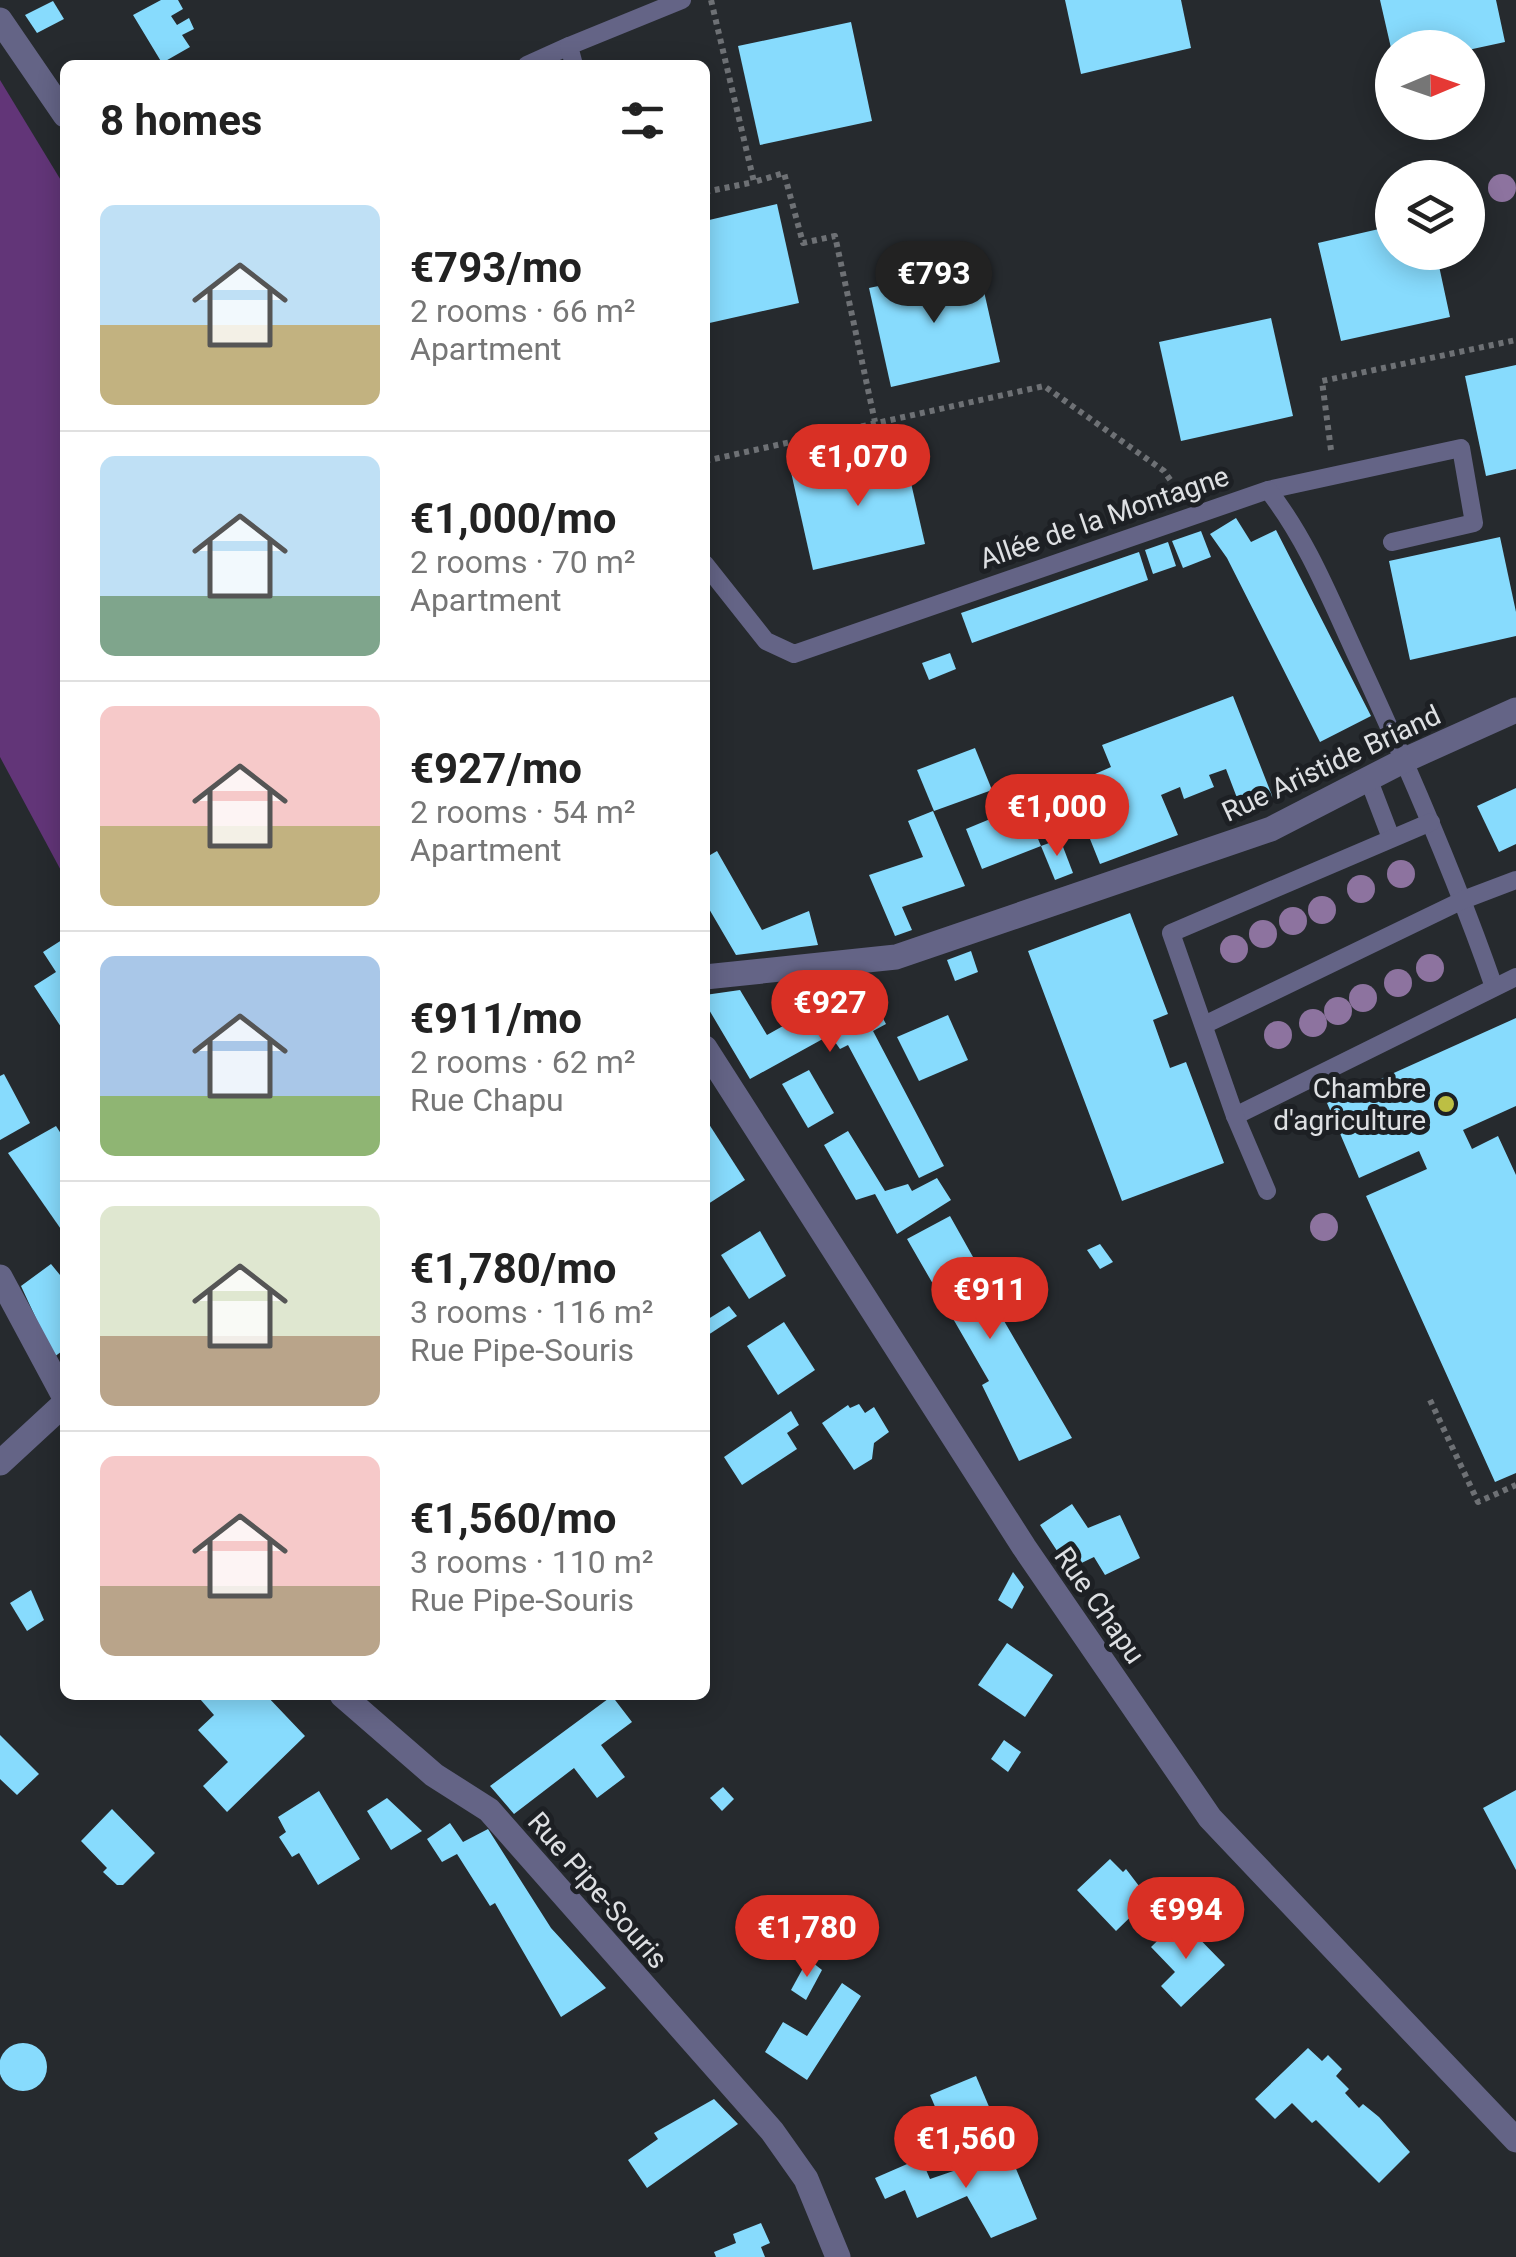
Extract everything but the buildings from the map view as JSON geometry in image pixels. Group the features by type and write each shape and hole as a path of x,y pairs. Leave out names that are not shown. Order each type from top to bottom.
{"street":[{"path":"0,20 60,109"},
{"name":"Rue Aristide Briand","path":"710,976 896,957 1271,829 1405,760 1516,710"},
{"name":"Rue Chapu","path":"710,1056 1024,1547 1210,1818 1516,2140"},
{"path":"0,1277 60,1391"},
{"path":"0,1463 60,1405"},
{"name":"Rue Pipe-Souris","path":"348,1700 434,1775 490,1810 772,2131 806,2179 838,2257"}],"lane":[{"path":"537,60 682,0"},
{"path":"569,46 573,60"},
{"path":"1268,490 1461,448 1474,523 1392,542"},
{"name":"Allée de la Montagne","path":"710,570 766,641 794,654 1268,490 1296,526 1405,760 1494,987"},
{"path":"1368,778 1392,838"},
{"path":"1267,1191 1235,1116 1171,933 1431,822"},
{"path":"1204,1025 1463,900 1516,880"},
{"path":"1235,1116 1516,976"}],"path":[{"path":"711,0 754,182"},
{"path":"710,191 784,173 803,243 834,236 875,422"},
{"path":"1334,476 1322,381 1516,340"},
{"path":"710,459 1044,386 1164,471 1195,516"},
{"path":"1430,1400 1478,1502 1516,1485"}],"shaded area":[{"path":"0,80 60,179 60,869 0,757"}],"place":[{"name":"Chambre d'agriculture","path":"1446,1104"}]}
